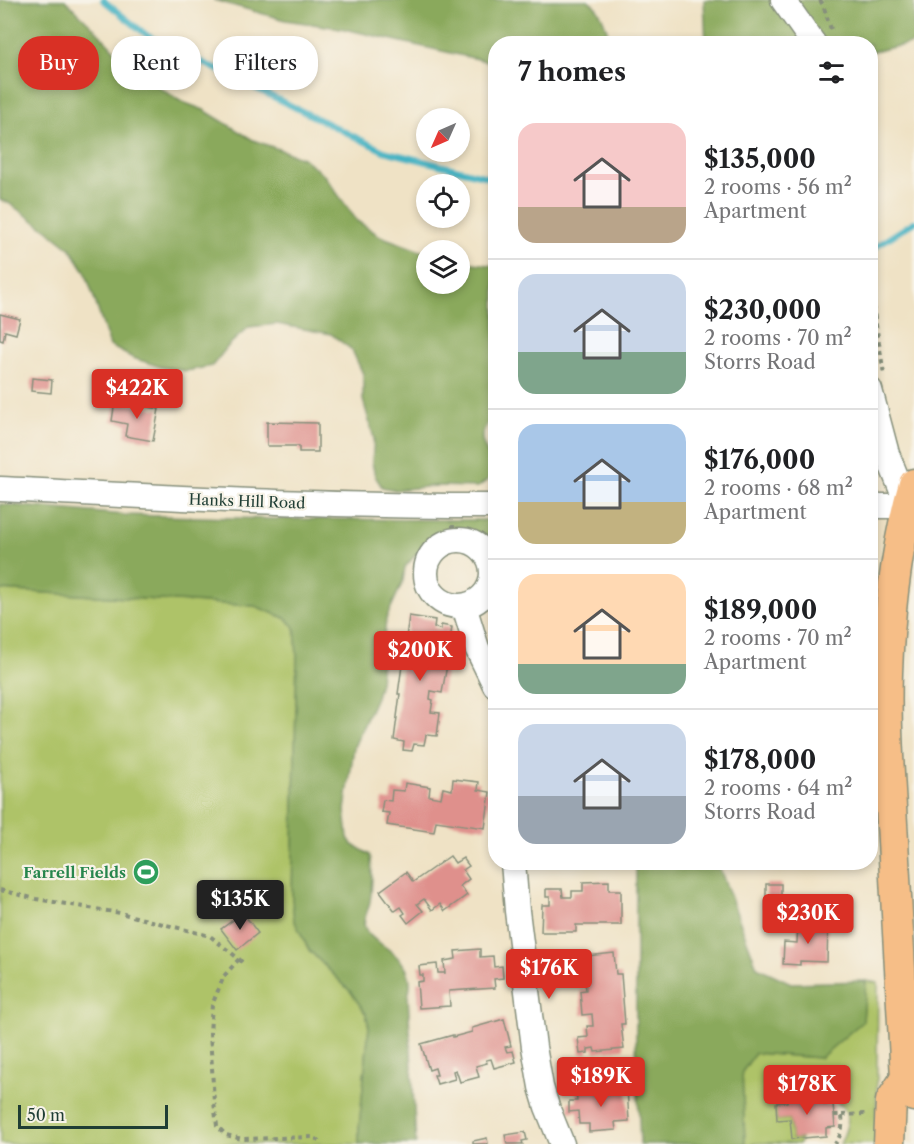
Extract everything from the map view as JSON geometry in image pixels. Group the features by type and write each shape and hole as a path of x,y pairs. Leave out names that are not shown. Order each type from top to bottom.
{"main road":[{"path":"890,1144 891,1101 910,1087 888,762 886,675 896,573 911,495"}],"street":[{"path":"783,0 821,36"},
{"path":"878,420 887,454 911,495 878,504"},
{"name":"Hanks Hill Road","path":"0,489 258,502 488,506"},
{"path":"464,606 477,648 488,671"},
{"path":"514,870 534,1047 541,1087 562,1144"}],"path":[{"path":"820,0 823,5 824,36"},
{"path":"0,890 36,899 120,913 210,936 245,965"},
{"path":"239,959 224,976 212,1005 210,1033 217,1126 226,1135 242,1139 314,1137 322,1144"},
{"path":"834,1115 873,1114"},
{"path":"835,1144 843,1130 842,1115"}],"green space":[{"path":"0,0 65,0 111,46 111,90 163,90 180,101 204,110 253,140 303,158 324,175 357,221 380,236 416,249 416,294 470,294 470,263 488,265 488,422 482,439 488,453 488,480 478,487 436,486 395,490 382,487 375,476 372,463 374,438 363,400 363,374 352,350 331,334 277,324 249,327 229,345 212,366 186,371 161,367 133,358 110,346 85,271 70,248 7,202 0,200"},
{"path":"214,0 588,0 600,13 609,36 488,36 488,61 340,28 285,20"},
{"path":"704,0 914,0 914,43 878,50 878,36 706,36"},
{"path":"0,504 125,515 276,519 488,520 488,546 480,539 462,532 435,533 405,567 403,581 386,619 380,682 376,697 354,747 345,810 348,838 352,844 370,855 371,860 371,895 364,919 365,928 372,937 400,959 410,979 408,996 416,1144 359,1144 369,1027 366,1014 351,992 309,950 294,920 292,899 297,655 295,628 287,619 255,606 0,590"},
{"name":"Farrell Fields","path":"0,590 255,606 287,619 295,628 297,655 292,899 294,919 309,950 351,992 366,1014 369,1027 359,1144 0,1144"},
{"path":"636,870 720,870 757,967 791,983 866,981 863,1021 820,1058 755,1053 742,1072 745,1144 640,1144 636,1043"},
{"path":"866,981 878,983 876,1144 840,1144 847,1127 847,1115 841,1105 828,1094 824,1097 796,1099 795,1095 787,1096 787,1102 776,1103 777,1120 790,1119 792,1139 801,1139 799,1144 745,1144 742,1072 755,1053 820,1058 863,1021"}],"building":[{"path":"0,314 20,319 16,334 5,331 3,341 0,340"},
{"path":"32,378 52,380 51,393 31,391"},
{"path":"115,401 159,409 153,441 125,436 127,424 112,421"},
{"path":"267,422 318,423 318,452 299,452 299,446 267,446"},
{"path":"409,616 435,620 434,628 441,629 441,625 452,627 449,647 439,645 436,664 447,665 442,693 431,691 430,699 433,700 431,712 440,713 437,736 426,735 424,745 414,744 412,751 403,750 404,742 394,740"},
{"path":"453,779 479,782 478,790 488,792 485,828 436,821 434,832 387,825 389,813 381,812 383,800 391,801 392,790 404,791 405,783 430,787 429,796 441,798 443,788 452,790"},
{"path":"450,856 455,863 463,858 469,866 463,870 469,879 460,886 467,895 445,911 440,904 432,910 424,899 417,904 423,911 408,923 402,915 405,913 401,907 395,911 380,891 406,872 413,882"},
{"path":"609,881 609,890 621,890 621,925 576,925 576,932 541,932 542,905 550,905 550,897 546,897 546,889 562,889 563,897 572,897 572,891 583,891 583,882"},
{"path":"766,884 781,884 781,911 766,910"},
{"path":"243,913 258,933 237,950 221,929"},
{"path":"798,923 828,924 827,962 800,961 800,965 783,964 784,942 797,943"},
{"path":"480,949 480,957 493,956 494,967 502,966 503,978 494,979 495,988 449,991 450,1006 419,1008 417,982 423,981 423,975 420,975 419,966 437,964 438,973 445,973 444,961 456,959 455,951"},
{"path":"614,953 616,974 621,974 625,1024 621,1024 624,1049 595,1052 594,1048 588,1049 588,1053 580,1054 578,1038 588,1037 587,1026 593,1026 592,1014 582,1015 580,991 586,990 585,981 573,982 572,969 579,968 578,957"},
{"path":"504,1019 511,1046 505,1047 507,1052 513,1051 516,1062 494,1068 491,1059 486,1060 487,1063 476,1066 479,1077 460,1082 456,1070 453,1071 455,1079 437,1084 434,1075 437,1075 435,1068 429,1070 421,1044 472,1032 472,1028"},
{"path":"627,1087 629,1121 615,1122 616,1130 589,1132 589,1124 579,1124 578,1111 569,1112 569,1101 577,1101 576,1090"},
{"path":"796,1095 796,1099 824,1097 824,1105 833,1104 835,1127 826,1128 826,1136 792,1139 790,1119 777,1120 776,1103 787,1102 787,1096"},
{"path":"525,1132 527,1140 522,1141 523,1144 507,1144 505,1135"},
{"path":"487,1138 488,1144 473,1144 473,1141"}],"waterway":[{"path":"103,0 148,36 384,151 488,177"},
{"path":"878,245 914,222"}],"place":[{"name":"Farrell Fields","path":"146,872"}]}
